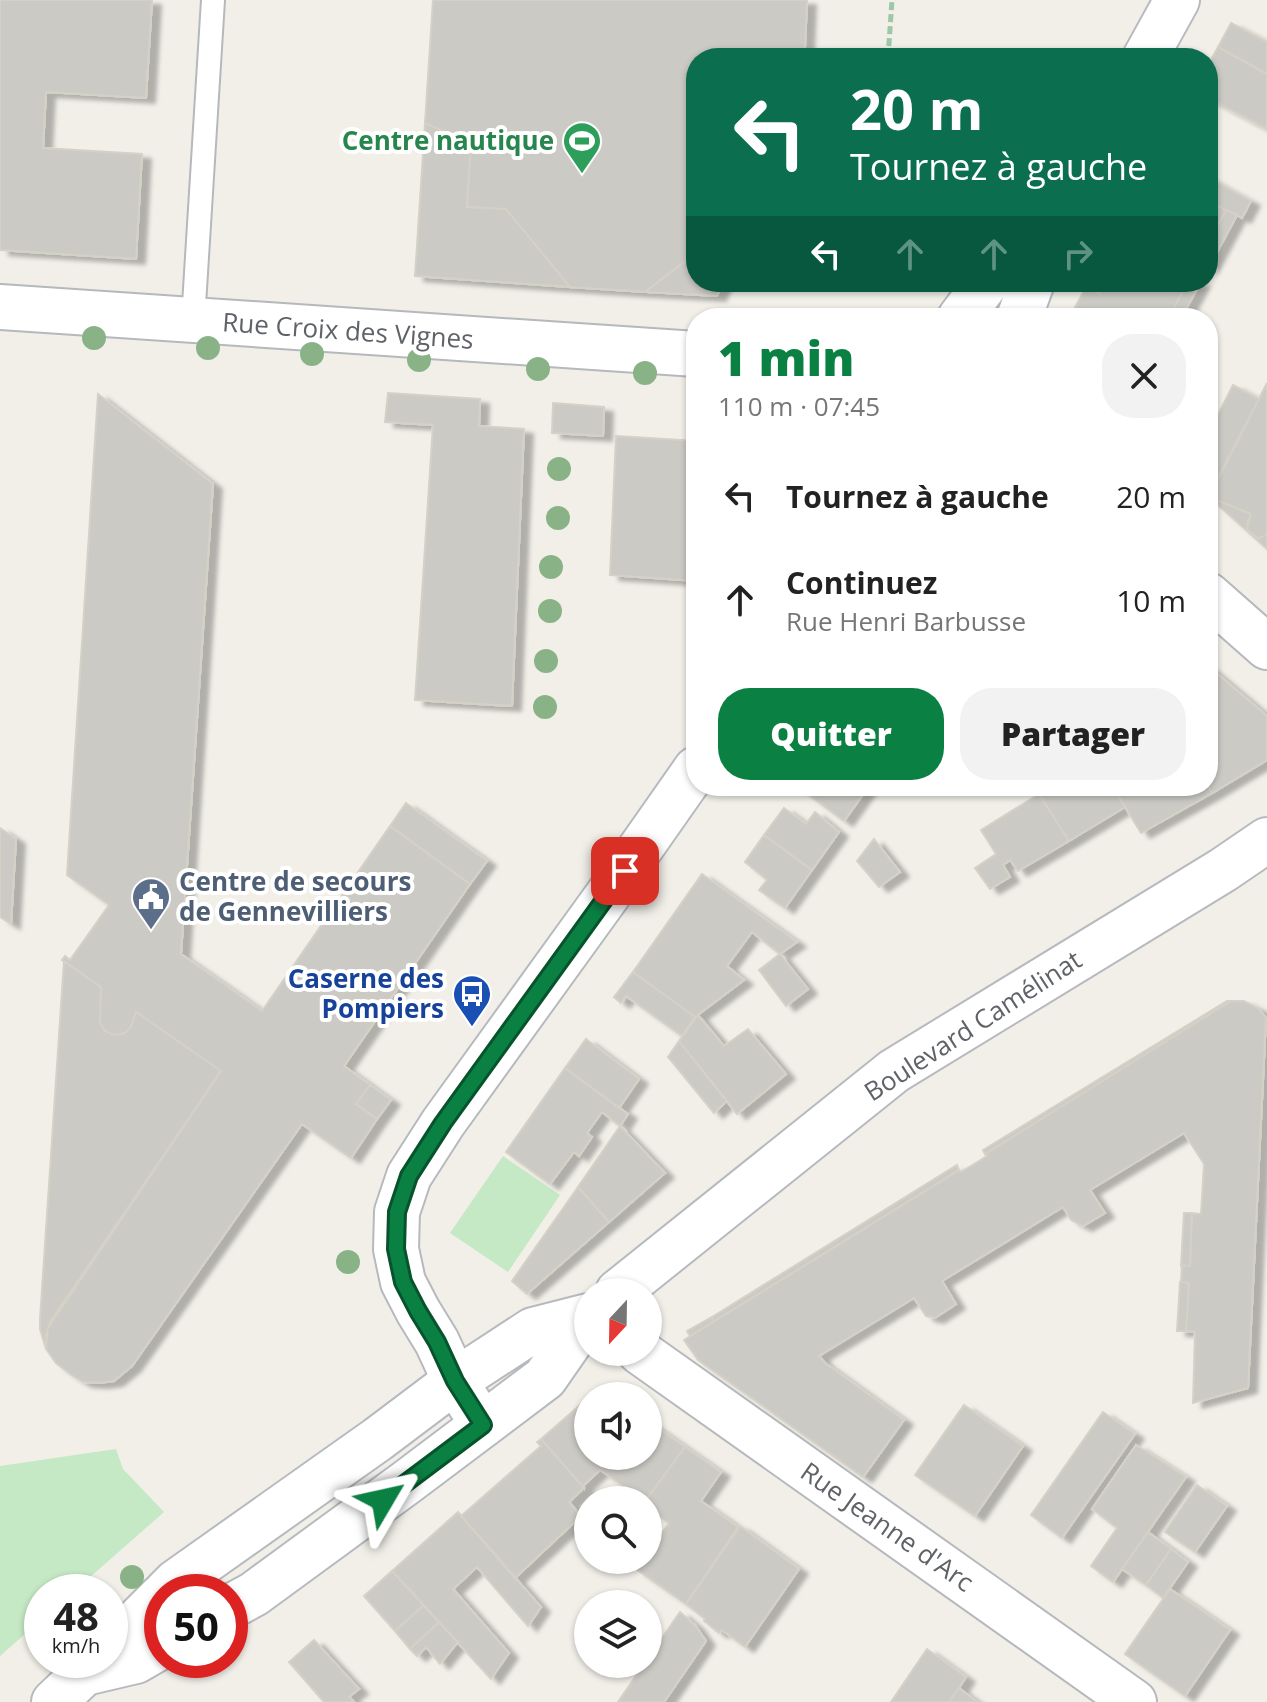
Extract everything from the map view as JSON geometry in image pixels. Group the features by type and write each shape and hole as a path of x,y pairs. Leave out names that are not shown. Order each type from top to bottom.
{"street":[{"path":"1151,48 1177,0"},
{"name":"Rue Croix des Vignes","path":"0,307 686,353"},
{"path":"1218,604 1267,647"},
{"path":"483,1425 455,1381 403,1282 396,1249 397,1212 409,1176 443,1123 686,783"},
{"name":"Boulevard Camélinat","path":"635,1278 894,1071 1267,840"},
{"path":"187,1574 455,1381 533,1330 574,1320"},
{"path":"248,1597 545,1378 574,1336"},
{"name":"Rue Jeanne d'Arc","path":"660,1366 1134,1702"},
{"path":"128,1630 144,1614"}],"lane":[{"path":"193,321 213,0"}],"path":[{"path":"889,48 892,0"}],"green space":[{"path":"503,1156 560,1195 508,1272 450,1233"},
{"path":"116,1449 123,1469 164,1512 93,1574 24,1574 24,1635 0,1656 0,1466"}],"building":[{"path":"0,0 152,0 146,98 46,92 43,148 142,154 136,259 0,250"},
{"name":"Centre nautique","path":"433,0 807,0 805,48 686,48 686,261 645,292 570,287 506,209 467,207 471,143 425,123"},
{"path":"1231,23 1267,42 1267,74 1218,47"},
{"path":"1217,48 1267,74 1267,129 1218,103"},
{"path":"425,123 471,143 467,207 506,209 570,287 415,276"},
{"path":"1218,183 1251,201 1242,218 1218,206"},
{"path":"1218,206 1226,210 1218,225"},
{"path":"1226,210 1237,215 1218,250 1218,225"},
{"path":"686,261 686,292 719,292 717,296 645,292"},
{"path":"1083,292 1182,292 1174,308 1075,308"},
{"path":"1182,292 1195,292 1187,308 1174,308"},
{"path":"1267,383 1267,535 1258,538 1250,534 1247,529 1251,514 1218,501 1218,479"},
{"path":"1233,385 1259,399 1218,478 1218,414"},
{"path":"388,393 480,399 479,426 524,429 512,706 415,700 433,425 385,422"},
{"path":"98,394 213,484 181,954 262,1011 390,826 470,884 344,1066 370,1085 356,1104 377,1119 351,1158 302,1124 132,1366 114,1381 99,1383 83,1382 56,1363 46,1349 48,1328 221,1071 136,1012 131,1027 125,1033 114,1035 105,1031 100,1023 101,987 62,960 65,956 70,960 109,905 67,875"},
{"path":"553,403 604,407 603,436 552,433"},
{"path":"616,436 686,440 686,580 610,575"},
{"path":"1218,501 1251,514 1248,531 1258,538 1267,535 1267,549 1218,505"},
{"path":"1218,674 1267,716 1267,760 1218,789"},
{"path":"810,796 862,796 844,821"},
{"path":"1040,796 1118,796 1125,807 1069,841"},
{"path":"1040,796 1069,841 1018,871 1010,860 1003,865 1010,877 990,889 975,868 996,854 981,830"},
{"path":"1118,796 1207,796 1141,833"},
{"path":"406,803 487,861 470,884 390,826"},
{"path":"784,808 806,824 815,812 839,832 812,870 764,835"},
{"path":"0,828 16,839 11,924 0,917"},
{"path":"764,835 812,870 785,908 759,890 767,880 745,862"},
{"path":"874,839 900,872 879,887 857,861"},
{"path":"702,874 797,942 780,954 752,932 727,966 744,980 695,1017 633,972"},
{"path":"780,954 808,989 786,1006 759,970"},
{"path":"64,961 101,987 100,1023 105,1031 114,1035 125,1033 131,1027 136,1012 221,1071 50,1322 46,1349 40,1319"},
{"path":"633,972 695,1017 682,1036 626,996 621,1003 614,997"},
{"path":"1231,1001 985,1154 983,1150"},
{"path":"1231,1001 1244,1001 1258,1008 1266,1018 1248,1388 1193,1403 1195,1332 1186,1331 1189,1283 1181,1282 1182,1265 1190,1266 1192,1213 1201,1214 1204,1164 1184,1133 1090,1190 1105,1213 1083,1226 1071,1220 1063,1207 942,1281 956,1304 935,1318 926,1316 914,1298 819,1356 904,1420 863,1477 698,1360 684,1340 959,1170 961,1172 987,1156 985,1154"},
{"path":"698,1015 724,1046 748,1029 786,1074 737,1114 679,1041"},
{"path":"586,1039 639,1079 619,1108 565,1068"},
{"path":"679,1041 727,1101 714,1113 668,1057"},
{"path":"565,1068 628,1114 620,1126 602,1112 587,1133 592,1137 579,1156 574,1152 550,1184 506,1152"},
{"path":"370,1085 391,1100 377,1119 356,1104"},
{"path":"620,1126 665,1173 609,1222 578,1187"},
{"path":"957,1165 959,1170 714,1321 712,1317"},
{"path":"578,1187 609,1222 527,1294 512,1281"},
{"path":"1184,1213 1192,1213 1190,1266 1181,1266"},
{"path":"1180,1282 1189,1283 1186,1331 1177,1331"},
{"path":"712,1317 714,1321 690,1336 687,1331"},
{"path":"964,1405 1023,1446 975,1516 915,1475"},
{"path":"574,1410 574,1470 600,1470 582,1486 541,1439"},
{"path":"1103,1412 1135,1434 1062,1538 1031,1515"},
{"path":"662,1431 685,1447 656,1486 624,1486 600,1470 662,1470"},
{"path":"541,1439 582,1486 574,1486 574,1497 569,1502 574,1508 574,1523 515,1578 461,1516 541,1446 537,1442"},
{"path":"1136,1445 1186,1477 1113,1582 1091,1566 1117,1528 1092,1509"},
{"path":"685,1447 721,1472 701,1501 738,1527 686,1604 643,1574 662,1574 662,1533 669,1523 662,1518 662,1486 656,1486"},
{"path":"1197,1485 1227,1506 1195,1552 1165,1532"},
{"path":"458,1512 541,1607 528,1626 477,1567 453,1589 509,1653 491,1679 392,1571"},
{"path":"740,1526 799,1569 745,1647 722,1630 719,1633 686,1604"},
{"path":"1148,1532 1171,1549 1146,1585 1122,1569"},
{"path":"1171,1549 1188,1562 1163,1598 1146,1585"},
{"path":"392,1571 424,1605 395,1631 364,1596"},
{"path":"1170,1589 1230,1630 1185,1696 1125,1654"},
{"path":"424,1605 439,1622 410,1649 395,1631"},
{"path":"680,1612 695,1625 706,1641 664,1702 618,1702 634,1678 662,1678 662,1638"},
{"path":"439,1622 458,1642 440,1664 426,1647 417,1656 410,1649"},
{"path":"314,1640 359,1689 349,1697 354,1702 324,1702 289,1662"},
{"path":"927,1649 966,1677 959,1688 949,1702 891,1702"},
{"path":"959,1688 977,1702 949,1702"}],"place":[{"name":"Centre nautique","path":"582,175"},
{"name":"Centre de secours de Gennevilliers","path":"151,931"},
{"name":"Caserne des Pompiers","path":"472,1028"}],"route":[{"path":"383,1500 483,1425 455,1381 403,1282 396,1249 397,1212 409,1176 443,1123 625,871"}]}
